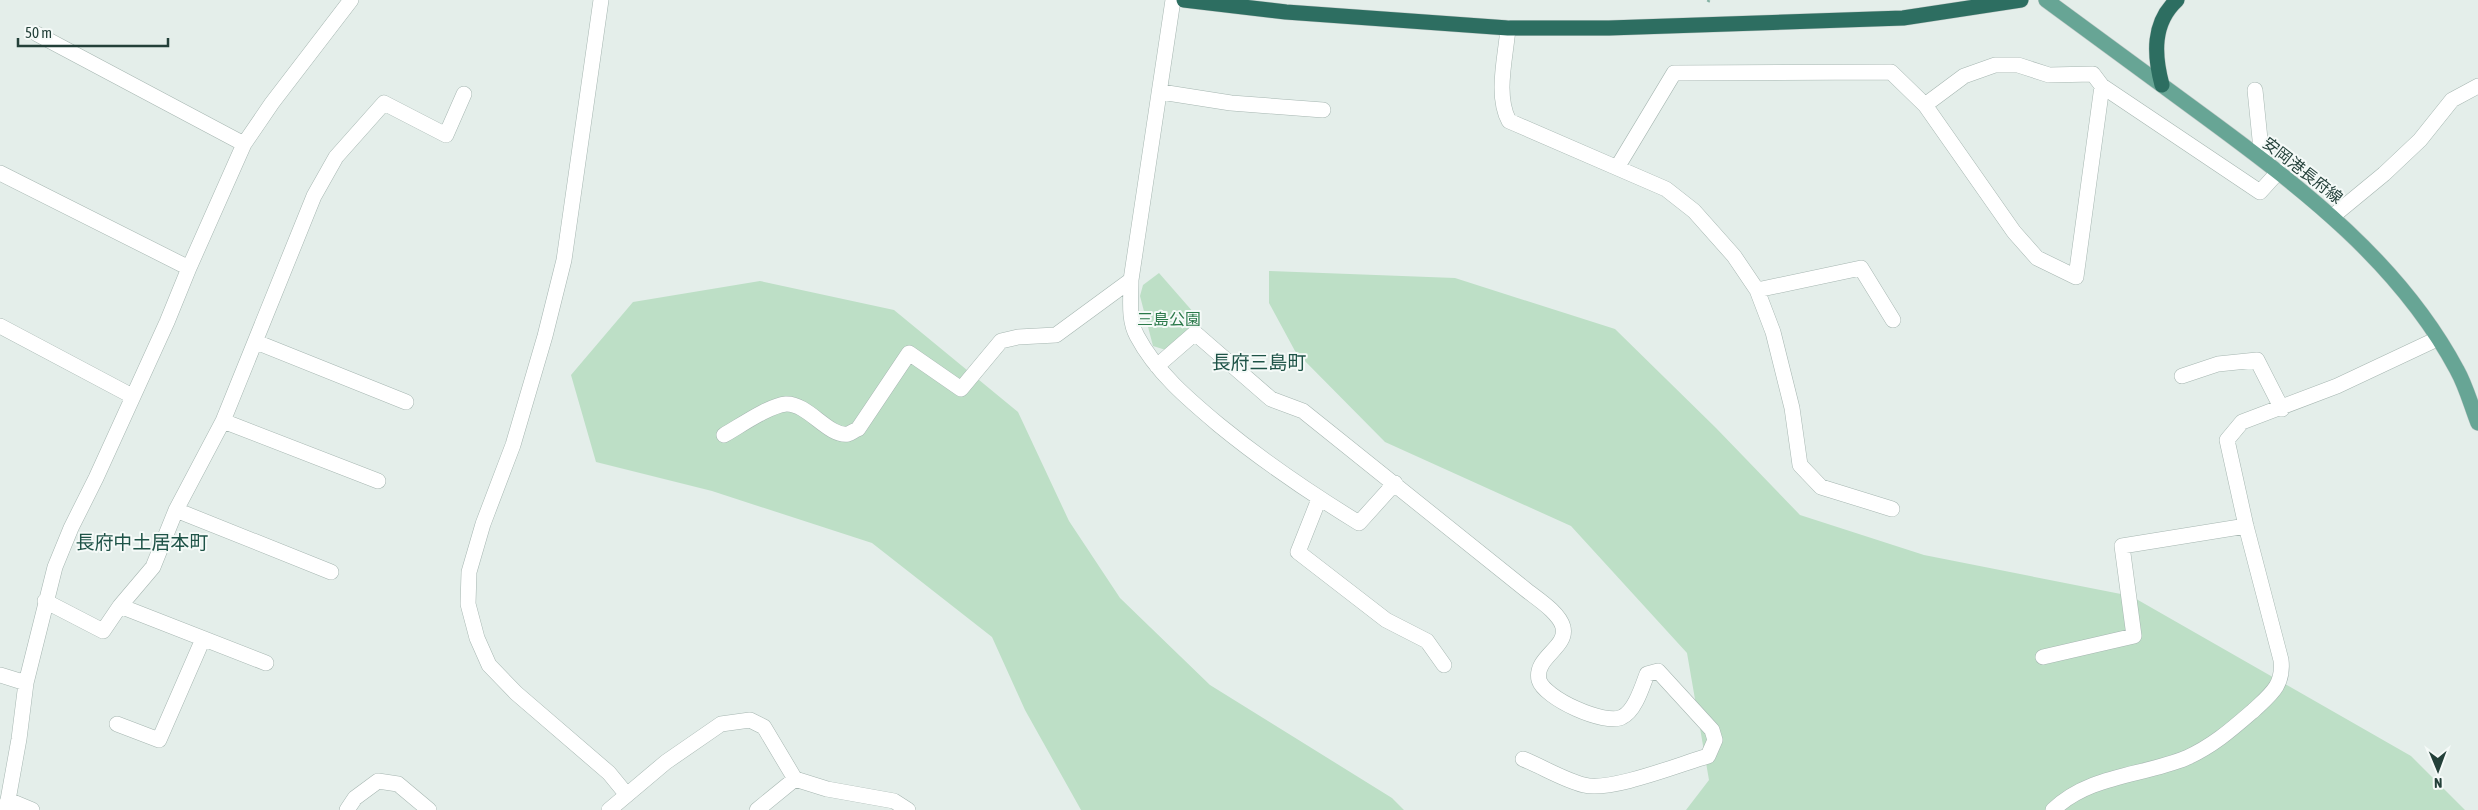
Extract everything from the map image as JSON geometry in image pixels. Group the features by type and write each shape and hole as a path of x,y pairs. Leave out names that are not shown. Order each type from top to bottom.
{"highway":[{"path":"1184,0 1286,12 1508,28 1609,28 1903,18 2021,0"},
{"path":"2162,85 2155,60 2157,33 2167,9 2177,0"}],"main road":[{"name":"安岡港長府線","path":"2046,0 2262,159 2333,216 2386,270 2437,338 2457,370 2478,423"}],"street":[{"path":"32,810 6,805 19,739 26,683 45,602 55,567 70,528 96,478 132,396 168,322 189,268 244,144 272,103 350,0"},
{"path":"601,0 564,260 545,336 513,445 483,524 469,572 468,604 477,638 489,665 516,693 609,773 627,795"},
{"path":"1173,0 1161,92 1131,280 1130,317 1136,335 1157,366 1204,412 1258,457 1319,499 1359,523 1395,483"},
{"path":"1508,28 1502,93 1504,112 1509,121 1618,166 1666,189 1694,211 1734,256 1757,290 1773,332 1792,408 1800,465 1821,487 1892,509"},
{"path":"37,34 244,144"},
{"path":"1931,101 1964,76 1996,65 2018,65 2050,75 2093,74 2102,86 2260,192 2279,172"},
{"path":"1618,166 1674,73 1891,72 1931,101 2020,238 2037,258 2076,277 2102,86"},
{"path":"2333,216 2384,174 2420,140 2452,100 2478,86"},
{"path":"2255,90 2262,159"},
{"path":"1161,92 1230,103 1323,110"},
{"path":"45,602 103,631 120,606 153,567 176,510 223,421 314,196 336,157 384,103 446,134 464,94"},
{"path":"0,173 189,268"},
{"path":"1757,290 1862,268 1893,320"},
{"path":"724,435 778,405 789,404 800,407 837,432 848,434 858,429 909,353 961,389 1001,341 1018,337 1056,335 1131,280"},
{"path":"0,326 132,396"},
{"path":"1157,366 1194,333 1271,399 1303,411 1395,483 1555,614 1563,626 1563,637 1539,667 1540,680 1546,693 1595,717 1608,719 1622,717 1631,709 1647,674 1658,671 1712,730 1715,740 1708,756 1619,782 1598,786 1584,785 1523,759"},
{"path":"2053,810 2065,798 2082,788 2185,758 2215,744 2276,690 2282,670 2282,660 2246,526 2226,440 2242,422 2337,386 2437,338"},
{"path":"256,342 406,402"},
{"path":"2182,376 2218,364 2257,360 2282,408"},
{"path":"223,421 378,481"},
{"path":"1319,499 1298,552 1386,620 1427,641 1444,665"},
{"path":"176,510 331,572"},
{"path":"2043,657 2134,636 2122,546 2246,526"},
{"path":"120,606 266,663"},
{"path":"116,724 159,740 203,640"},
{"path":"0,675 26,683"},
{"path":"609,810 666,762 721,724 750,720 764,727 796,779 827,789 894,801 908,810"},
{"path":"757,810 796,779"},
{"path":"347,810 355,798 378,781 398,784 429,810"}],"green space":[{"path":"1269,271 1455,278 1615,329 1716,428 1800,515 1924,555 2131,596 2411,756 2465,810 1686,810 1709,780 1687,653 1571,526 1385,442 1295,351 1269,303"},
{"name":"三島公園","path":"1159,273 1201,321 1169,351 1153,346 1140,296 1143,285"},
{"path":"760,281 894,310 1018,412 1069,521 1120,598 1210,685 1392,798 1404,810 1081,810 1025,710 992,637 872,543 712,491 596,462 571,375 633,302"}],"district":[{"name":"長府三島町","path":"1259,362"},
{"name":"長府中土居本町","path":"142,542"}]}
